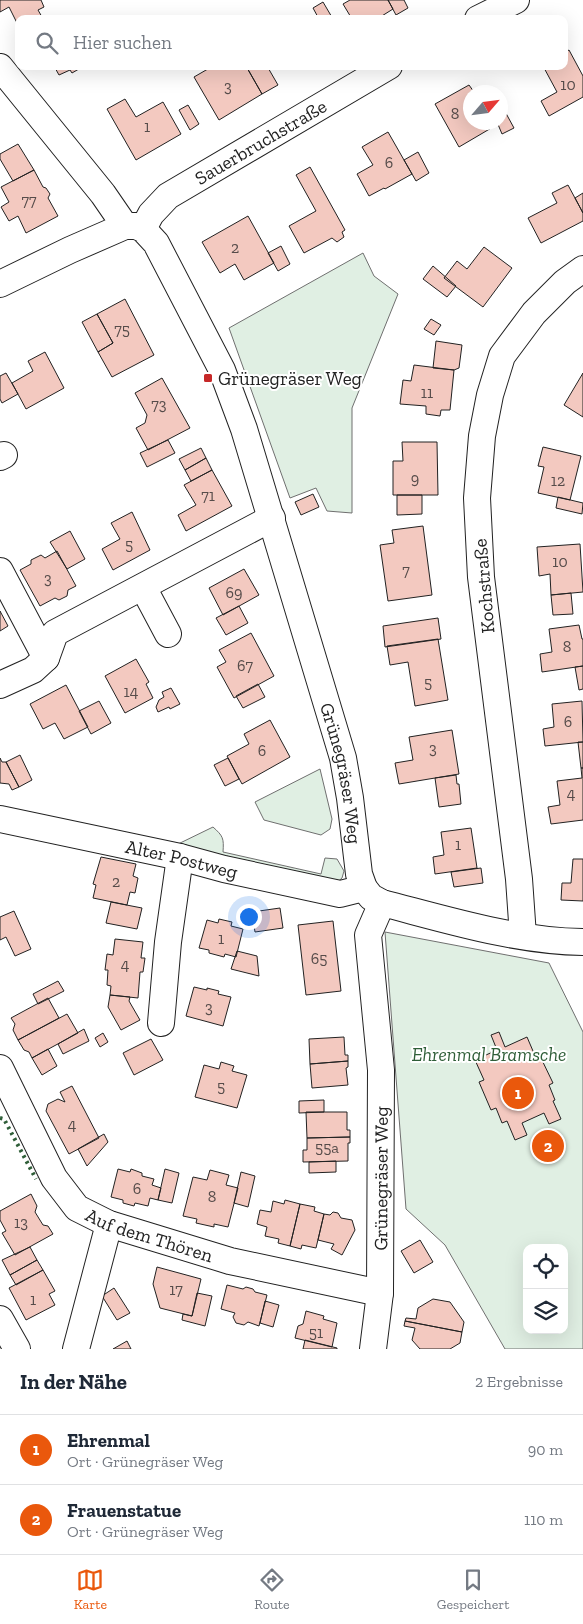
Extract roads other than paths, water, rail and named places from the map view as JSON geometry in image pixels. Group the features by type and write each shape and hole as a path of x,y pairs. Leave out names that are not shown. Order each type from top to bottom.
{"street":[{"path":"486,15 516,0"},
{"name":"Grünegräser Weg","path":"0,67 103,194 135,227 156,243 222,370 244,429 272,518 342,758 350,798 359,874 373,896 368,935 381,1070 380,1293 373,1349"},
{"name":"Sauerbruchstraße","path":"135,227 168,196 382,70"},
{"path":"0,284 70,250 135,227"},
{"name":"Kochstraße","path":"523,936 519,879 481,578 477,489 482,436 490,395 502,356 534,313 565,282 583,269"},
{"path":"0,686 33,670 46,658 55,633 272,518"},
{"path":"0,571 46,658"},
{"path":"143,587 168,634"},
{"name":"Alter Postweg","path":"0,819 180,857 224,869 340,894 373,896 497,933 556,942 583,942"},
{"path":"160,1023 168,942 180,857"},
{"name":"Auf dem Thören","path":"0,1068 7,1100 54,1178 77,1208 109,1224 230,1260 380,1293"},
{"path":"76,1349 109,1224"},
{"path":"0,1319 16,1348"}],"place":[{"name":"Grünegräser Weg","path":"208,378"},
{"name":"Ehrenmal","path":"518,1093"},
{"name":"Frauenstatue","path":"548,1146"}],"park label":[{"name":"Ehrenmal Bramsche","path":"489,1054"}]}
